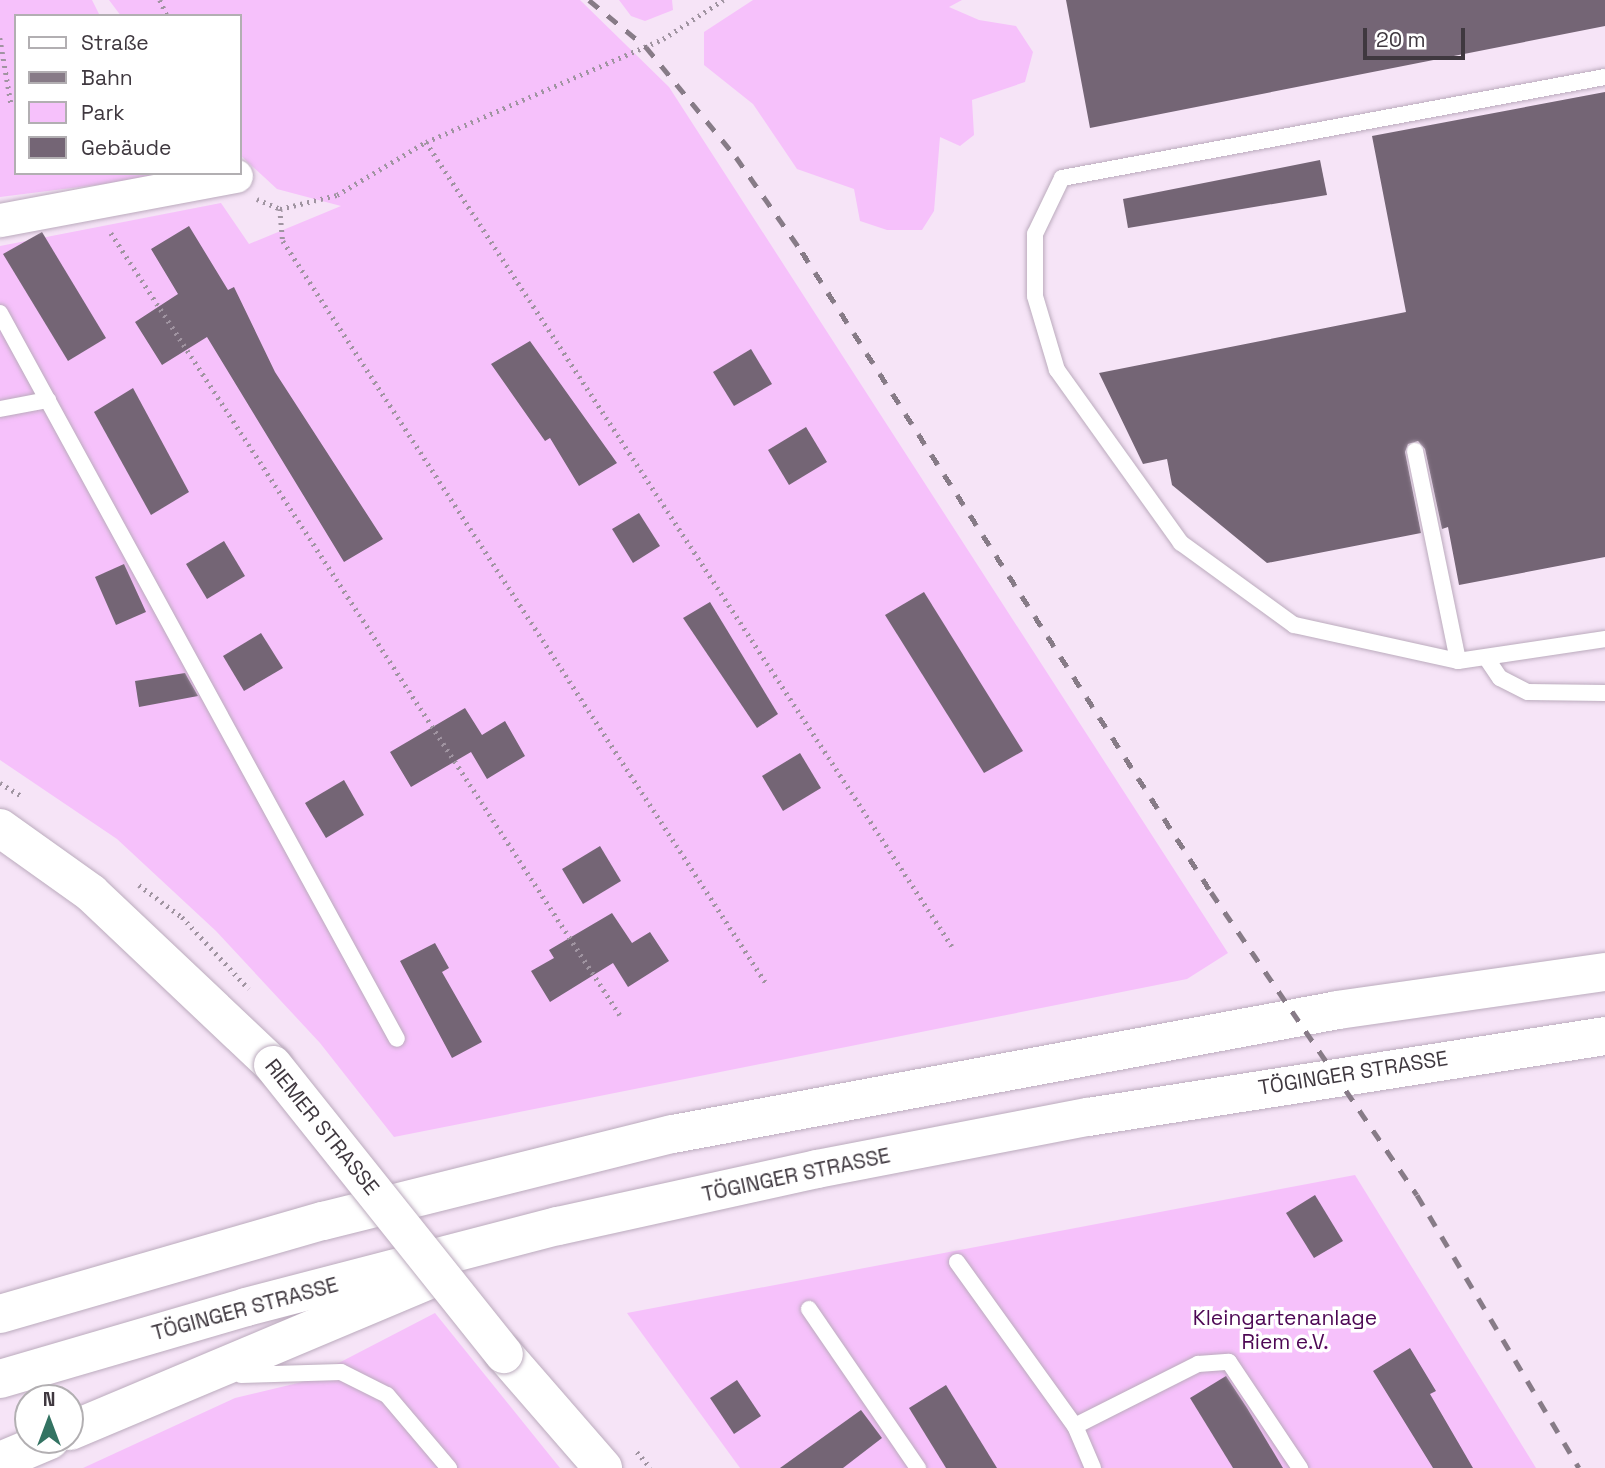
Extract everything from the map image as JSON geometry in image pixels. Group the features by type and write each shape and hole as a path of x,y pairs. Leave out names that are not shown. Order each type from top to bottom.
{"main road":[{"name":"RIEMER STRASSE","path":"0,828 90,893 273,1065 504,1354 603,1468"},
{"path":"0,1314 323,1221 673,1134 1324,1012 1605,972"},
{"name":"TÖGINGER STRASSE","path":"0,1379 246,1307 558,1226 1088,1118 1605,1036"},
{"path":"84,1425 558,1226"},
{"path":"0,1461 17,1454"}],"street":[{"path":"0,220 236,176"}],"lane":[{"path":"1605,77 1062,178 1035,234 1035,296 1058,370 1181,543 1294,625 1458,661 1487,659 1605,639"},
{"path":"0,313 397,1039"},
{"path":"0,409 48,400"},
{"path":"1415,451 1458,661"},
{"path":"1487,659 1500,678 1528,692 1605,693"},
{"path":"957,1262 1075,1426 1093,1468"},
{"path":"809,1309 918,1468"},
{"path":"1075,1426 1198,1364 1229,1362 1300,1468"},
{"path":"186,1382 269,1371 341,1372 387,1395 449,1468"}],"path":[{"path":"236,176 256,198 280,209 337,195 426,142 625,58 723,0"},
{"path":"0,38 11,103"},
{"path":"426,142 952,946"},
{"path":"91,203 620,1014"},
{"path":"280,209 283,241 766,983"}],"green space":[{"path":"0,0 92,0 99,14 14,14 14,175 175,175 0,197"},
{"path":"109,0 580,0 669,87 1228,953 1187,979 394,1137 320,1043 216,931 117,839 0,760 0,246 221,203 249,244 341,206 277,189 242,157 242,14 120,14"},
{"path":"619,0 672,0 673,10 645,21 631,16"},
{"path":"753,0 962,0 949,7 979,20 1016,26 1033,52 1025,82 972,100 974,135 960,146 940,137 934,211 922,230 887,230 860,221 854,189 797,169 753,104 704,65 704,32"},
{"name":"Kleingartenanlage Riem e.V.","path":"1355,1175 1536,1468 740,1468 627,1313"},
{"path":"435,1313 560,1468 83,1468 235,1398 302,1382"}],"building":[{"path":"1066,0 1605,0 1605,26 1090,128"},
{"path":"1605,92 1605,557 1459,585 1448,527 1442,529 1425,449 1418,441 1408,444 1405,452 1421,533 1267,563 1172,485 1167,459 1143,464 1099,373 1406,312 1372,136"},
{"path":"1320,160 1327,195 1128,228 1123,199"},
{"path":"189,226 228,290 234,287 275,372 383,539 344,562 207,337 162,365 135,322 178,294 151,249"},
{"path":"42,232 106,338 68,361 3,254"},
{"path":"530,341 617,463 579,486 550,438 545,441 491,364"},
{"path":"751,349 772,384 734,406 713,372"},
{"path":"133,388 189,492 151,515 94,412"},
{"path":"806,427 827,462 789,485 768,450"},
{"path":"639,513 660,546 633,563 612,529"},
{"path":"224,541 245,576 207,599 186,564"},
{"path":"124,564 146,612 116,625 95,577"},
{"path":"924,592 1023,751 984,773 885,615"},
{"path":"710,602 778,714 757,728 683,618"},
{"path":"261,633 283,668 244,691 223,656"},
{"path":"185,673 198,696 139,707 135,681"},
{"path":"465,708 482,735 505,721 525,756 487,779 471,752 411,787 390,752"},
{"path":"800,753 821,788 783,811 762,776"},
{"path":"344,780 364,815 326,838 305,803"},
{"path":"600,846 621,881 583,904 562,869"},
{"path":"612,913 632,943 650,932 669,961 628,987 613,963 550,1002 531,971 554,958 549,950"},
{"path":"435,943 449,968 442,972 482,1042 452,1058 400,961"},
{"path":"1315,1195 1343,1241 1314,1258 1286,1213"},
{"path":"1410,1348 1436,1391 1430,1394 1473,1468 1433,1468 1373,1371"},
{"path":"1226,1376 1283,1468 1233,1468 1190,1398"},
{"path":"737,1380 761,1416 734,1434 710,1398"},
{"path":"946,1385 997,1468 946,1468 909,1408"},
{"path":"861,1410 882,1438 843,1468 780,1468"}],"railway":[{"path":"589,0 646,47 736,157 802,252 1211,892 1417,1195 1579,1468"}]}
